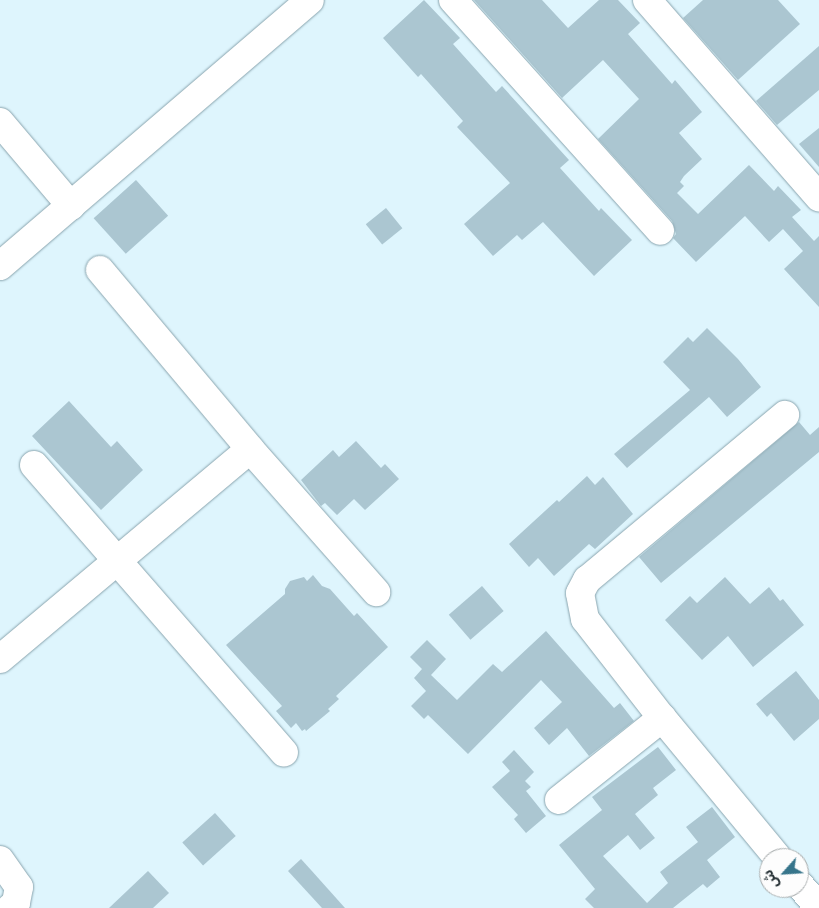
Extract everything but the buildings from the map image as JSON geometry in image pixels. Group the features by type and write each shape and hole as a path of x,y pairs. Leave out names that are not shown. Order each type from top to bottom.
{"street":[{"path":"0,266 310,0"},
{"path":"453,0 660,231"},
{"path":"647,0 819,197"},
{"path":"0,122 71,206"},
{"path":"100,270 250,449 376,592"},
{"path":"770,848 662,718 586,619 580,593 587,580 785,415"},
{"path":"0,659 250,449"},
{"path":"34,466 118,560 284,753"},
{"path":"559,800 662,718"},
{"path":"0,860 19,887 16,903 10,908"},
{"path":"809,896 819,908"}]}
